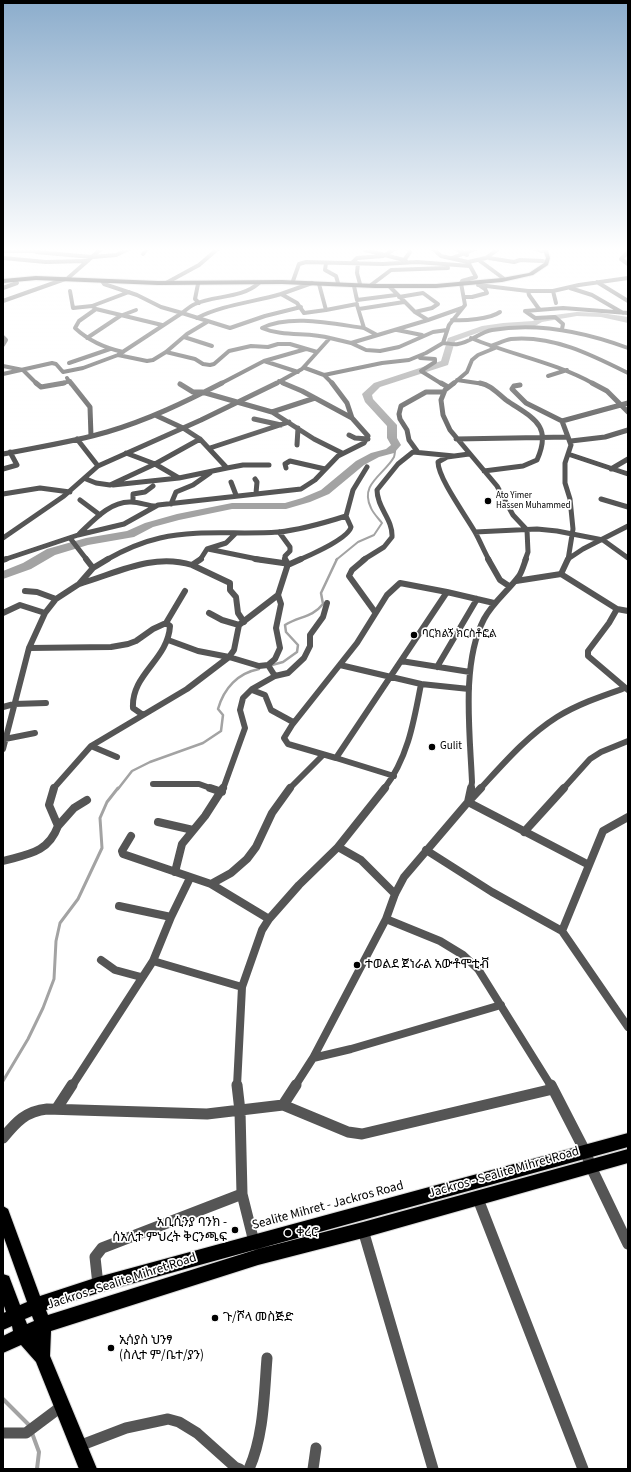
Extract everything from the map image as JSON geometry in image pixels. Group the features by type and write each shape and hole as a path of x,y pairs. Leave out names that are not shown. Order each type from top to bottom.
{"main road":[{"name":"Sealite Mihret - Jackros Road","path":"9,1318 37,1305 98,1285 254,1242 589,1160 628,1140"},
{"name":"Jackros - Sealite Mihret Road","path":"23,1335 43,1325 251,1259 478,1199 589,1160 628,1156"},
{"path":"3,1214 43,1325 42,1356"},
{"path":"3,1282 9,1318 42,1356 80,1446 88,1469"},
{"path":"3,1345 23,1335"}],"street":[{"path":"85,316 76,324 75,328 87,338 110,349 150,361 166,352 184,337 207,322"},
{"path":"87,338 120,316 162,325"},
{"path":"63,372 96,363 121,353 162,325 179,316"},
{"path":"188,316 230,328 266,316"},
{"path":"197,318 201,316"},
{"path":"361,316 364,328"},
{"path":"422,316 428,320"},
{"path":"351,343 441,316"},
{"path":"324,375 415,358 443,342 447,330 456,316"},
{"path":"452,320 471,321 491,316"},
{"path":"532,316 535,318 556,318 563,324 562,329"},
{"path":"377,335 364,328 314,322 286,321 267,324 262,328 273,332 317,334 351,343 366,350 380,351 399,347 422,335 447,330"},
{"path":"527,327 540,339"},
{"path":"443,342 456,344 487,331 527,327 562,329 612,341 628,348"},
{"path":"395,330 422,335"},
{"path":"3,337 6,340 3,345"},
{"path":"184,337 212,346"},
{"path":"3,538 70,492 86,479 98,466 237,402 305,368 330,338"},
{"path":"471,338 493,347 521,354 567,370 604,388 628,412"},
{"path":"468,802 472,782 469,689 470,672 477,636 484,619 494,603 516,580 524,566 528,552 527,530 513,514 497,486 456,439 443,415 441,400 448,387 467,372 472,360 478,355 510,339 540,339 588,353 628,373"},
{"path":"166,352 195,359 203,364 210,365 214,364 229,351 250,346 268,347 284,344 296,345 317,352"},
{"path":"69,363 110,349"},
{"path":"3,454 119,429 155,415 264,361 306,349"},
{"path":"415,358 435,359 435,362 421,370 448,387"},
{"path":"264,361 298,372"},
{"path":"3,374 50,364 96,363"},
{"path":"56,364 90,407 91,436"},
{"path":"3,366 23,370 41,387 47,388 70,381"},
{"path":"305,368 324,375 332,382 347,404 352,418"},
{"path":"548,376 567,370"},
{"path":"457,380 487,384 496,393 533,418 541,428 544,437 544,443 537,460 523,466 484,471"},
{"path":"279,381 352,418 366,432 368,439"},
{"path":"180,384 193,392 202,392 272,412 314,439 342,453"},
{"path":"520,385 514,386 512,389 522,400 562,421 571,445 565,462 565,483 570,500 573,535 568,559 561,574"},
{"path":"417,451 409,440 407,430 400,419 399,414 401,406 426,392 444,392"},
{"path":"272,412 315,398"},
{"path":"562,421 628,404"},
{"path":"155,415 182,428 200,439 227,468"},
{"path":"254,420 283,425"},
{"path":"210,448 289,422"},
{"path":"297,445 298,428"},
{"path":"456,439 544,437 569,439 605,437 628,430"},
{"path":"349,435 355,438 368,439"},
{"path":"77,439 98,466"},
{"path":"110,486 200,439"},
{"path":"78,535 100,515 118,504 133,502 147,506 158,506 236,495 301,489 315,480 342,453 364,443 368,439"},
{"path":"375,612 350,579 350,571 355,565 382,548 392,536 390,521 376,494 377,490 398,464 413,452 417,451 454,456"},
{"path":"3,469 17,465 10,452"},
{"path":"126,453 154,464 179,478"},
{"path":"469,454 454,456 442,460 438,465 443,477 475,532 500,580 509,586"},
{"path":"568,454 628,474"},
{"path":"611,469 628,459"},
{"path":"286,468 285,464 290,461 325,469"},
{"path":"86,479 110,486 179,478 243,465 269,465"},
{"path":"207,549 255,559 288,564 295,563 348,534 351,530 352,527 346,516 349,497 356,483 367,467"},
{"path":"171,504 176,492 193,485 212,472"},
{"path":"255,479 257,482 256,493"},
{"path":"231,482 236,495"},
{"path":"133,502 133,494 145,492 153,486"},
{"path":"3,494 40,488 70,492"},
{"path":"601,499 628,507"},
{"path":"80,500 100,515"},
{"path":"3,560 78,535 124,524 158,506"},
{"path":"3,749 29,648 45,613 56,599 79,584 93,568 118,553 159,538 188,534 279,532 313,527 346,516"},
{"path":"568,559 583,549 628,526"},
{"path":"475,532 546,530 603,540 628,558"},
{"path":"279,532 290,547 290,551 285,556 285,561 288,564"},
{"path":"192,565 200,560 207,549 230,541 235,534"},
{"path":"70,538 77,544 93,568"},
{"path":"58,826 49,805 52,790 62,778 91,746 187,689 229,657 234,650 241,623 236,598 230,590 230,583 183,561 176,560 126,567 106,576 79,584"},
{"path":"209,613 227,622 241,623 278,595 288,564"},
{"path":"516,580 561,574 616,609 628,611"},
{"path":"394,776 323,755 285,741 284,738 293,722 309,701 357,644 375,612 400,584 426,587 494,603"},
{"path":"25,591 37,592 56,599"},
{"path":"29,648 111,647 128,644 136,641 166,623 185,591"},
{"path":"336,758 447,592"},
{"path":"175,872 182,844 222,792 245,728 245,723 240,712 242,700 272,671 280,648 276,628 281,604 278,595"},
{"path":"437,667 477,599"},
{"path":"168,640 198,651 229,657 272,671 288,673 304,658 310,646 310,635 323,618 328,603"},
{"path":"3,613 20,605 45,613"},
{"path":"616,609 609,623 588,651 588,656 626,689"},
{"path":"143,715 134,708 133,697 139,683 157,659 168,640 171,632 170,626 166,623"},
{"path":"401,660 470,672"},
{"path":"340,665 421,684 469,689"},
{"path":"254,1242 242,1194 240,1111 237,1092 242,987 262,930 269,919 338,847 394,776 400,765 412,728 421,684"},
{"path":"282,1105 313,1058 386,919 395,894 404,877 426,850 468,802 528,739 557,718 609,693 626,689"},
{"path":"252,690 265,695 272,710 293,722"},
{"path":"3,707 14,704 46,703"},
{"path":"5,739 35,733"},
{"path":"524,832 590,759 600,752 628,741"},
{"path":"91,746 117,757"},
{"path":"212,884 231,874 245,861 256,847 275,808 299,778 323,755"},
{"path":"153,784 199,784 222,792"},
{"path":"3,861 44,848 51,842 58,826 74,808 87,800"},
{"path":"468,802 589,865"},
{"path":"562,931 604,831 628,817"},
{"path":"158,822 193,830"},
{"path":"131,836 122,851 123,854 190,878 212,884 269,919"},
{"path":"338,847 361,860 395,894"},
{"path":"426,850 492,892 562,931 628,1027"},
{"path":"57,1108 105,1037 153,961 171,917 190,878"},
{"path":"119,906 171,917"},
{"path":"386,919 440,940 463,955 478,969 553,1089 589,1160 628,1244"},
{"path":"101,960 115,970 142,977"},
{"path":"153,961 242,987"},
{"path":"313,1058 358,1047 501,1005"},
{"path":"3,1138 24,1115 37,1109 57,1108 206,1114 282,1105 348,1132 362,1134 553,1089"},
{"path":"98,1285 96,1257 102,1248 242,1194"},
{"path":"478,1199 583,1469"},
{"path":"363,1230 433,1469"},
{"path":"249,1469 253,1461 260,1423 268,1358"},
{"path":"3,1433 26,1433 63,1406"},
{"path":"80,1446 99,1436 133,1424 169,1418 188,1427 205,1439 234,1467 240,1469"},
{"path":"313,1469 316,1448"}],"waterway":[{"path":"3,575 27,566 51,552 86,542 130,534 149,525 177,517 232,506 286,506 325,492 360,463 375,455 390,451 396,445 392,438 392,425 368,400 367,394 377,385 445,363 451,340 461,335 492,327 535,323 539,320 566,316"},
{"path":"605,316 628,320"},
{"path":"337,559 358,542 374,535 382,523 371,508 368,500 368,492 374,480 394,457 396,445"},
{"path":"272,665 283,662 297,652 298,645 286,632 285,625 314,612 323,604 321,593 337,559"},
{"path":"118,789 132,771 150,762 203,743 221,731 223,715 218,709 224,694 238,678 251,671 259,669"},
{"path":"3,1081 28,1039 43,1008 54,979 56,941 60,923 78,899 102,848 100,818 107,802 118,788"},
{"path":"3,1399 30,1426"},
{"path":"32,1433 39,1452 37,1469"}],"place":[{"name":"Ato Yimer Hassen Muhammed","path":"488,501"},
{"name":"ባርክልኝ ክርስቶፎል","path":"414,635"},
{"name":"Gulit","path":"432,747"},
{"name":"ተወልደ ጀነራል አውቶሞቲቭ","path":"357,965"},
{"name":"አቢሲንያ ባንክ - ሰአሊተ ምህረት ቅርንጫፍ","path":"235,1230"},
{"name":"ቀረሮ","path":"288,1233"},
{"name":"ጉ/ሾላ መስጅድ","path":"215,1318"},
{"name":"ኢሳያስ ህንፃ (ስሊተ ም/ቤተ/ያን)","path":"111,1348"}]}
